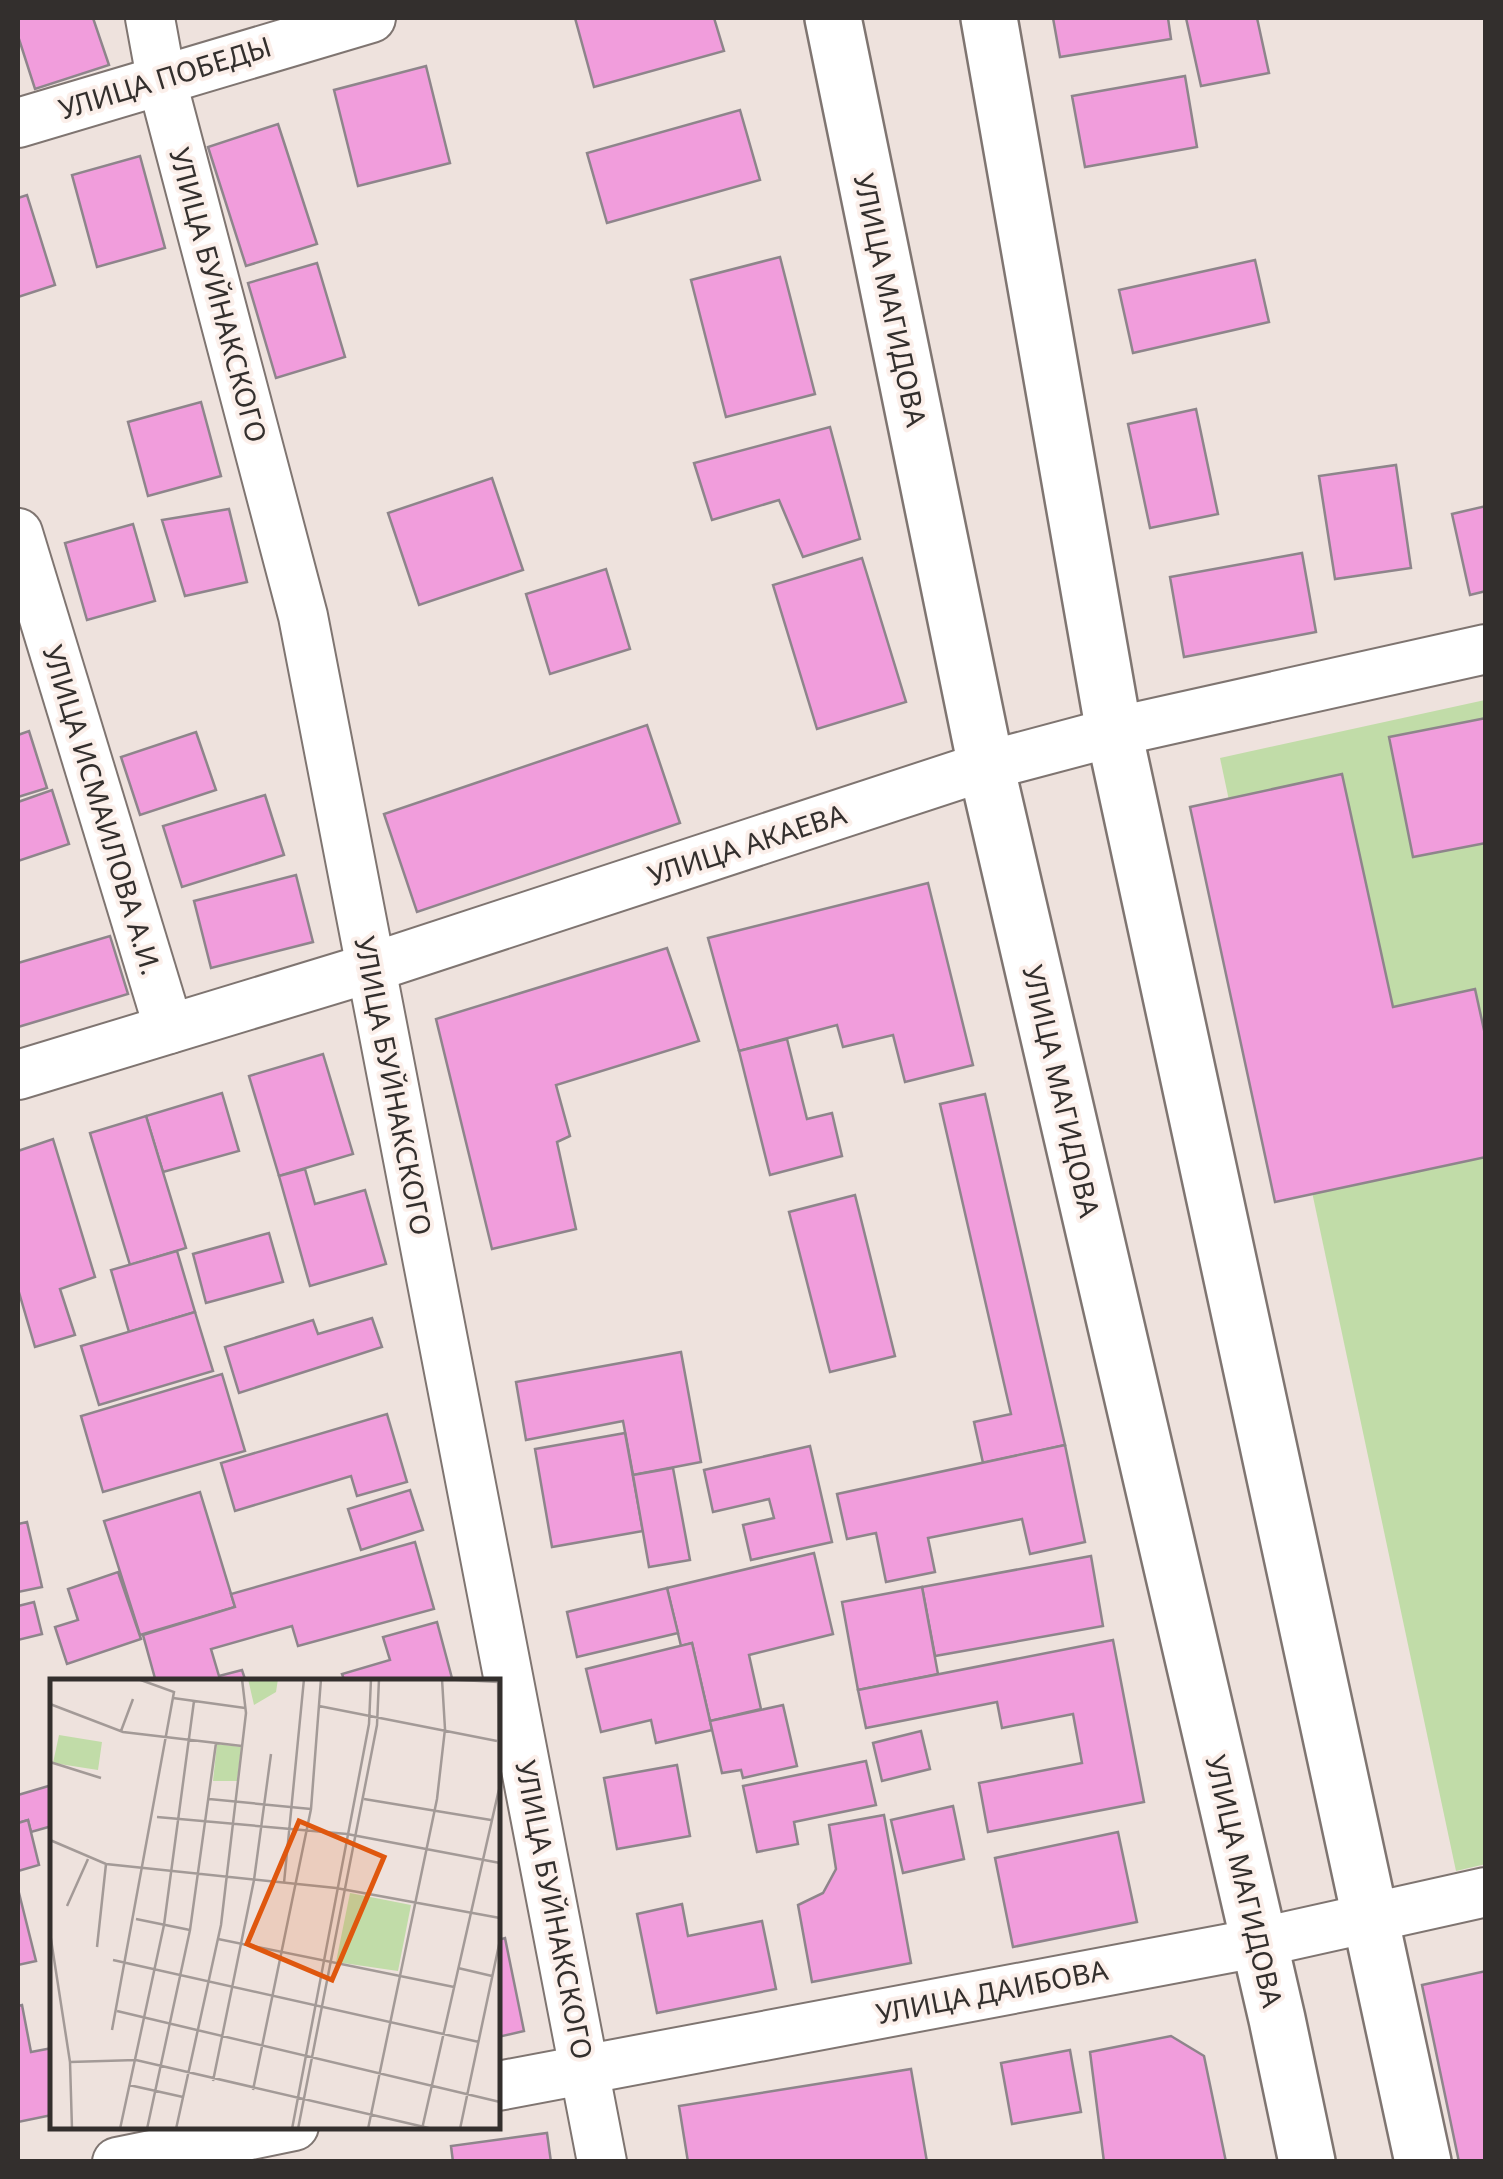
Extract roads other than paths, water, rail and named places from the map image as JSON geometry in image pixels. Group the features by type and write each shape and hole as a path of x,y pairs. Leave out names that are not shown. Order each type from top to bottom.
{"main road":[{"name":"УЛИЦА МАГИДОВА","path":"832,18 986,766 1307,2162"},
{"path":"988,18 1114,732 1424,2162"}],"street":[{"name":"УЛИЦА БУЙНАКСКОГО","path":"150,18 161,78 303,616 602,2162"},
{"name":"УЛИЦА ПОБЕДЫ","path":"18,123 371,18"},
{"name":"УЛИЦА ИСМАИЛОВА А.И.","path":"18,533 169,1029"},
{"name":"УЛИЦА АКАЕВА","path":"18,1075 370,968 986,766 1114,732 1486,649"},
{"name":"УЛИЦА ДАИБОВА","path":"500,2086 1256,1943 1486,1892"},
{"path":"117,2162 279,2129"}]}
